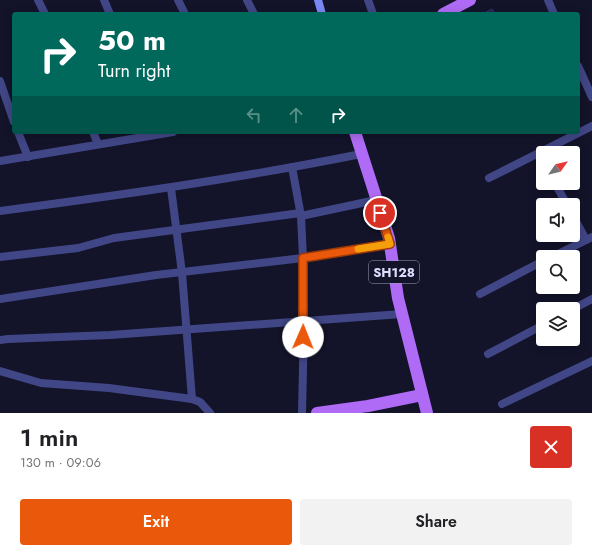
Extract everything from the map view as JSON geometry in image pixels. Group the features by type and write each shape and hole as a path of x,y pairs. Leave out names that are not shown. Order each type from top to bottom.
{"main road":[{"path":"447,12 470,0"},
{"name":"SH128","path":"356,134 390,244 402,314 422,395 428,413"},
{"path":"317,413 368,406 422,395"}],"street":[{"path":"38,0 44,12"},
{"path":"104,0 109,12"},
{"path":"178,0 184,12"},
{"path":"247,0 253,12"},
{"path":"318,0 321,12"},
{"path":"368,0 372,12"},
{"path":"548,0 553,12"},
{"path":"580,70 592,97"},
{"path":"0,81 12,116"},
{"path":"580,132 592,126"},
{"path":"19,134 28,157"},
{"path":"94,134 98,144"},
{"path":"0,161 155,134"},
{"path":"489,178 576,134"},
{"path":"0,211 171,188 361,154"},
{"path":"292,167 300,214 303,258 304,322 302,413"},
{"path":"171,188 182,273 192,399"},
{"path":"0,258 78,248 114,238 300,214 376,200"},
{"path":"566,250 589,238 580,226"},
{"path":"0,300 156,275 303,258 390,244"},
{"path":"480,294 536,266"},
{"path":"580,305 592,299"},
{"path":"0,340 110,335 402,314"},
{"path":"488,354 536,329"},
{"path":"502,404 592,361"},
{"path":"0,371 41,384 109,388 192,399 200,402 210,413"}],"building":[{"path":"492,9 494,12 487,12"}],"slow traffic":[{"path":"358,249 390,244 388,237"}],"route":[{"path":"303,337 303,258 390,244 380,213"}]}
